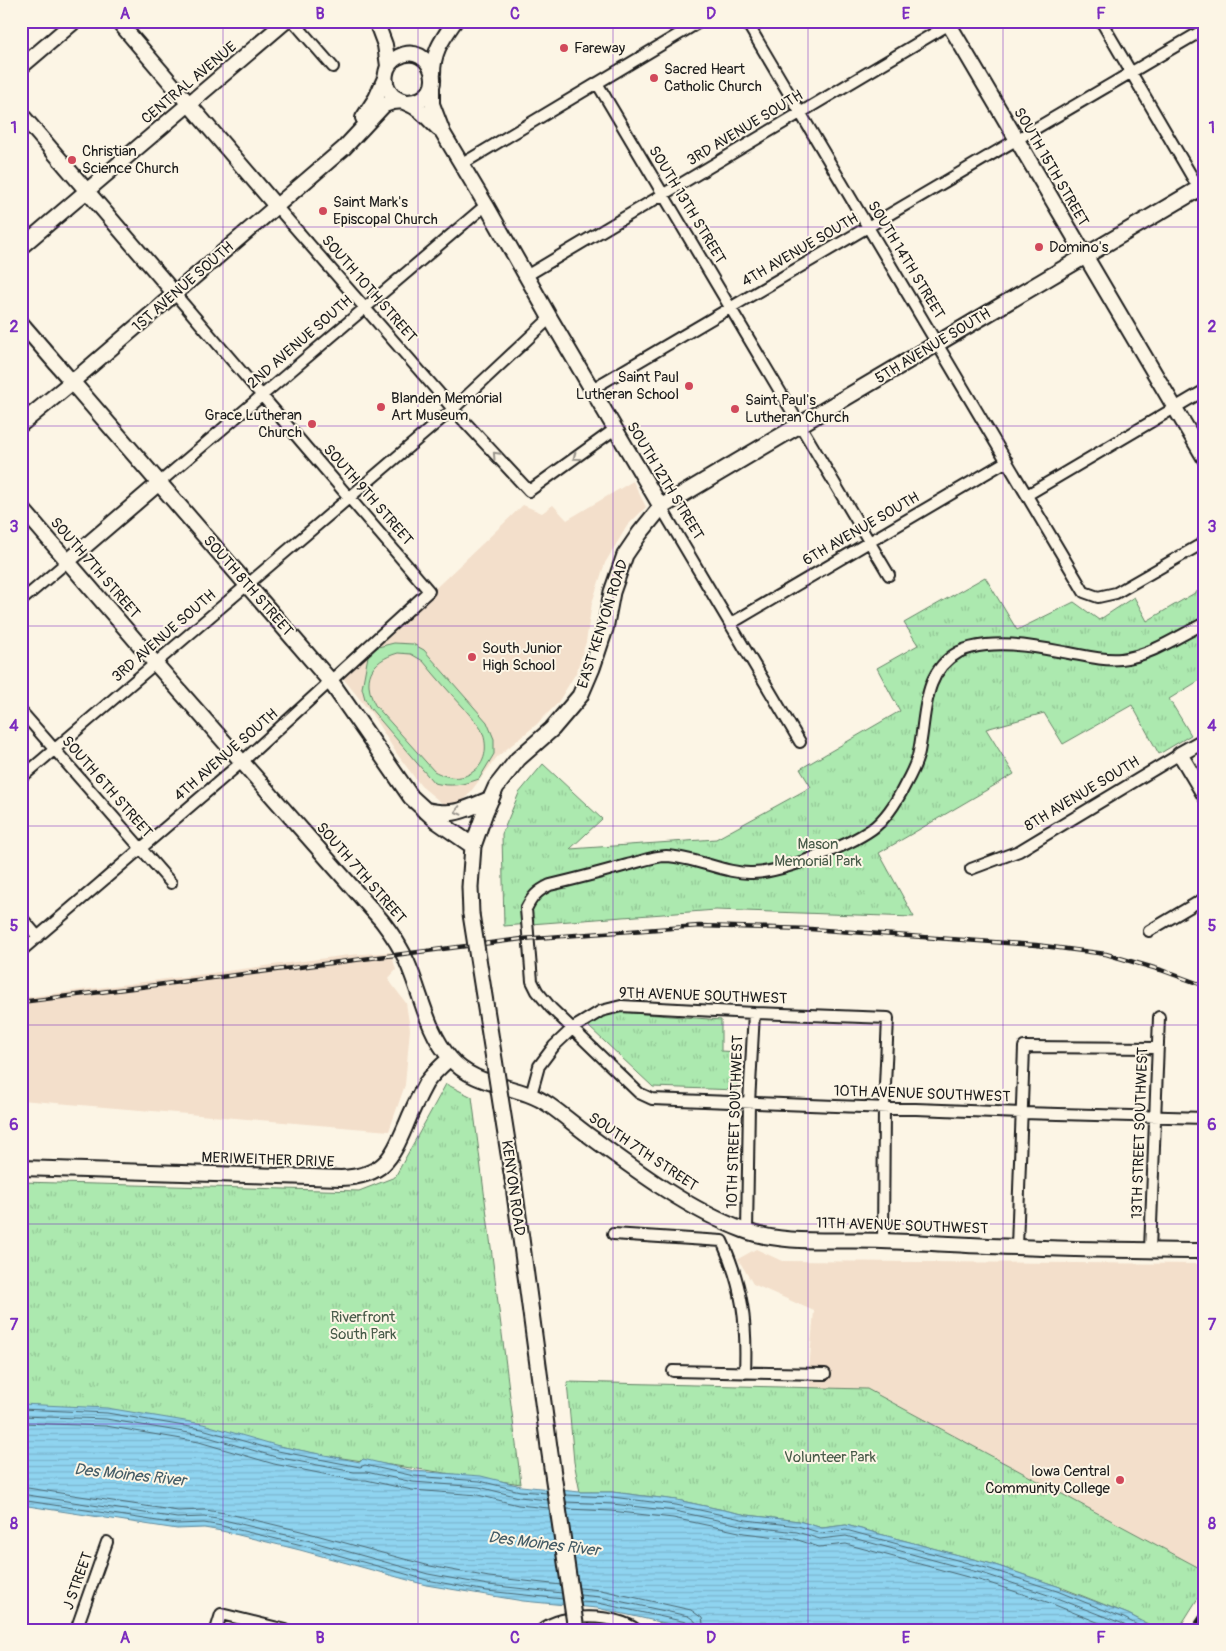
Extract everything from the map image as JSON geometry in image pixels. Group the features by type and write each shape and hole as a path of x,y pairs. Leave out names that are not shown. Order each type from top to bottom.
{"main road":[{"name":"5TH AVENUE SOUTH","path":"661,507 1085,256 1203,191"},
{"name":"1ST AVENUE SOUTH","path":"21,424 72,382"},
{"name":"SOUTH 8TH STREET","path":"72,382 331,682 411,797 437,822 473,846"},
{"name":"EAST KENYON ROAD","path":"520,758 552,729 580,696 605,629 612,592 625,555 661,507"},
{"name":"KENYON ROAD","path":"520,758 496,787 473,846 470,887 471,914 513,1180 576,1630"},
{"path":"424,810 438,813 461,812 491,799"}],"street":[{"path":"21,67 75,21"},
{"name":"SOUTH 10TH STREET","path":"118,21 364,308 453,409 529,491 615,429"},
{"name":"CENTRAL AVENUE","path":"21,247 286,21"},
{"path":"293,21 333,67"},
{"path":"376,21 392,41 410,54 425,60 432,69 432,81"},
{"path":"376,21 385,45 388,90 392,95 406,102 419,100 424,97 432,81 433,62 436,51 454,21"},
{"path":"387,72 396,58 421,51 454,21"},
{"path":"462,164 701,21"},
{"name":"SOUTH 14TH STREET","path":"746,21 1084,592 1098,597 1116,593 1205,542"},
{"path":"1101,21 1203,191"},
{"name":"3RD AVENUE SOUTH","path":"526,276 950,22"},
{"name":"SOUTH 15TH STREET","path":"950,22 1016,140 1205,459"},
{"name":"4TH AVENUE SOUTH","path":"592,389 1205,30"},
{"name":"1ST AVENUE SOUTH","path":"344,148 376,98 387,72"},
{"name":"SOUTH 12TH STREET","path":"432,81 432,104 443,133 800,742"},
{"name":"SOUTH 13TH STREET","path":"597,83 889,575"},
{"name":"1ST AVENUE SOUTH","path":"72,382 344,148 384,105 393,102 406,102"},
{"name":"SOUTH 12TH STREET","path":"406,102 420,111 443,133"},
{"name":"SOUTH 9TH STREET","path":"21,114 348,498 430,591"},
{"name":"2ND AVENUE SOUTH","path":"21,601 486,205"},
{"name":"3RD AVENUE SOUTH","path":"21,778 453,409 550,318"},
{"name":"SOUTH 8TH STREET","path":"21,323 72,382"},
{"path":"1027,495 1205,390"},
{"name":"6TH AVENUE SOUTH","path":"730,624 1007,461"},
{"name":"SOUTH 7TH STREET","path":"21,507 382,921 398,942 408,963 439,1042 459,1068 473,1076 531,1095 548,1104 595,1140 660,1185 692,1206 726,1224"},
{"name":"4TH AVENUE SOUTH","path":"21,950 242,762 430,591"},
{"path":"573,1028 552,1008 537,991 532,982 526,909 530,900 537,892 550,885 665,856 700,861 751,874 777,870 808,859 847,843 872,829 884,818 898,798 918,756 926,698 933,681 945,662 960,652 978,646 1004,643 1038,647 1088,657 1120,659 1141,655 1205,622"},
{"name":"SOUTH 6TH STREET","path":"21,711 171,883"},
{"name":"8TH AVENUE SOUTH","path":"971,869 1019,851 1205,740"},
{"path":"1180,754 1205,796"},
{"path":"1149,931 1205,898"},
{"path":"21,917 38,937"},
{"name":"9TH AVENUE SOUTHWEST","path":"531,1095 539,1066 554,1046 573,1028 601,1011 621,1006 888,1018 884,1108"},
{"name":"10TH STREET SOUTHWEST","path":"747,1232 749,1103 754,1013"},
{"name":"13TH STREET SOUTHWEST","path":"1150,1250 1159,1016"},
{"name":"10TH AVENUE SOUTHWEST","path":"573,1028 639,1093 652,1098 1022,1113 1205,1118"},
{"path":"1017,1247 1024,1047 1158,1048"},
{"name":"MERIWEITHER DRIVE","path":"21,1168 356,1178 376,1170 391,1157 427,1082 450,1058"},
{"path":"883,1241 884,1108"},
{"path":"726,1224 722,1241 733,1264 741,1295 746,1336 745,1373"},
{"name":"11TH AVENUE SOUTHWEST","path":"726,1224 747,1232 777,1238 1017,1247 1205,1251"},
{"path":"613,1234 722,1241"},
{"path":"673,1371 825,1374"},
{"name":"J STREET","path":"76,1630 107,1542"},
{"path":"216,1630 221,1614 286,1630"},
{"path":"542,1630 547,1624 556,1620 597,1617 614,1619 626,1623 637,1630"}],"shaded area":[{"name":"South Junior High School","path":"633,481 646,507 627,526 605,563 592,603 586,642 576,673 557,704 537,724 497,757 465,799 455,805 444,805 421,786 397,754 371,713 342,677 523,505 542,513 553,505 567,520"},
{"path":"391,952 396,970 388,979 406,1003 410,1029 405,1085 389,1131 21,1100 21,998 349,955"},
{"name":"Iowa Central Community College","path":"756,1249 782,1261 1205,1264 1205,1571 867,1389 810,1388 809,1370 814,1311 753,1284 738,1259"}],"green space":[{"name":"Mason Memorial Park","path":"985,577 1017,630 1074,602 1099,620 1134,597 1147,621 1205,587 1205,677 1169,699 1191,735 1159,754 1132,705 1063,744 1044,713 986,729 1014,774 879,853 914,917 716,910 504,926 502,834 519,793 543,764 602,819 570,849 716,839 811,787 800,769 900,711 877,668 918,645 904,623"},
{"path":"394,643 413,644 424,650 487,722 494,739 494,754 479,779 457,785 434,783 370,708 362,688 368,656 378,647","holes":["398,653 411,654 423,661 481,729 485,740 484,757 482,763 469,774 454,777 434,771 375,705 369,687 369,679 375,666 388,656"]},
{"path":"619,1012 721,1020 721,1051 737,1052 737,1090 653,1087 589,1027 600,1015"},
{"name":"Riverfront South Park","path":"446,1084 472,1097 521,1484 328,1456 279,1446 21,1414 21,1182 359,1191 395,1177"},
{"name":"Volunteer Park","path":"567,1382 867,1389 1205,1571 1205,1587 1178,1630 1160,1630 1128,1614 1060,1587 992,1564 846,1525 822,1528 799,1521 747,1515 677,1500 612,1492 580,1492 574,1462"},
{"path":"659,1622 696,1630 660,1630"}],"water":[{"name":"Des Moines River","path":"21,1404 107,1408 203,1424 279,1446 360,1462 363,1459 414,1471 481,1476 521,1486 580,1492 612,1492 677,1500 747,1515 799,1521 822,1528 846,1525 992,1564 1060,1587 1128,1614 1159,1630 696,1630 597,1608 523,1601 426,1585 300,1550 222,1531 204,1528 177,1529 21,1505"}],"railway":[{"path":"21,1002 522,939 699,926 810,929 1036,945 1106,954 1161,970 1205,986"},
{"path":"1192,1630 1205,1611"}],"place":[{"name":"Fareway","path":"564,48"},
{"name":"Sacred Heart Catholic Church","path":"654,78"},
{"name":"Christian Science Church","path":"72,160"},
{"name":"Saint Mark's Episcopal Church","path":"323,211"},
{"name":"Domino's","path":"1039,247"},
{"name":"Saint Paul Lutheran School","path":"689,386"},
{"name":"Blanden Memorial Art Museum","path":"381,407"},
{"name":"Saint Paul's Lutheran Church","path":"735,409"},
{"name":"Grace Lutheran Church","path":"312,424"},
{"name":"South Junior High School","path":"472,657"},
{"name":"Iowa Central Community College","path":"1120,1480"}]}
